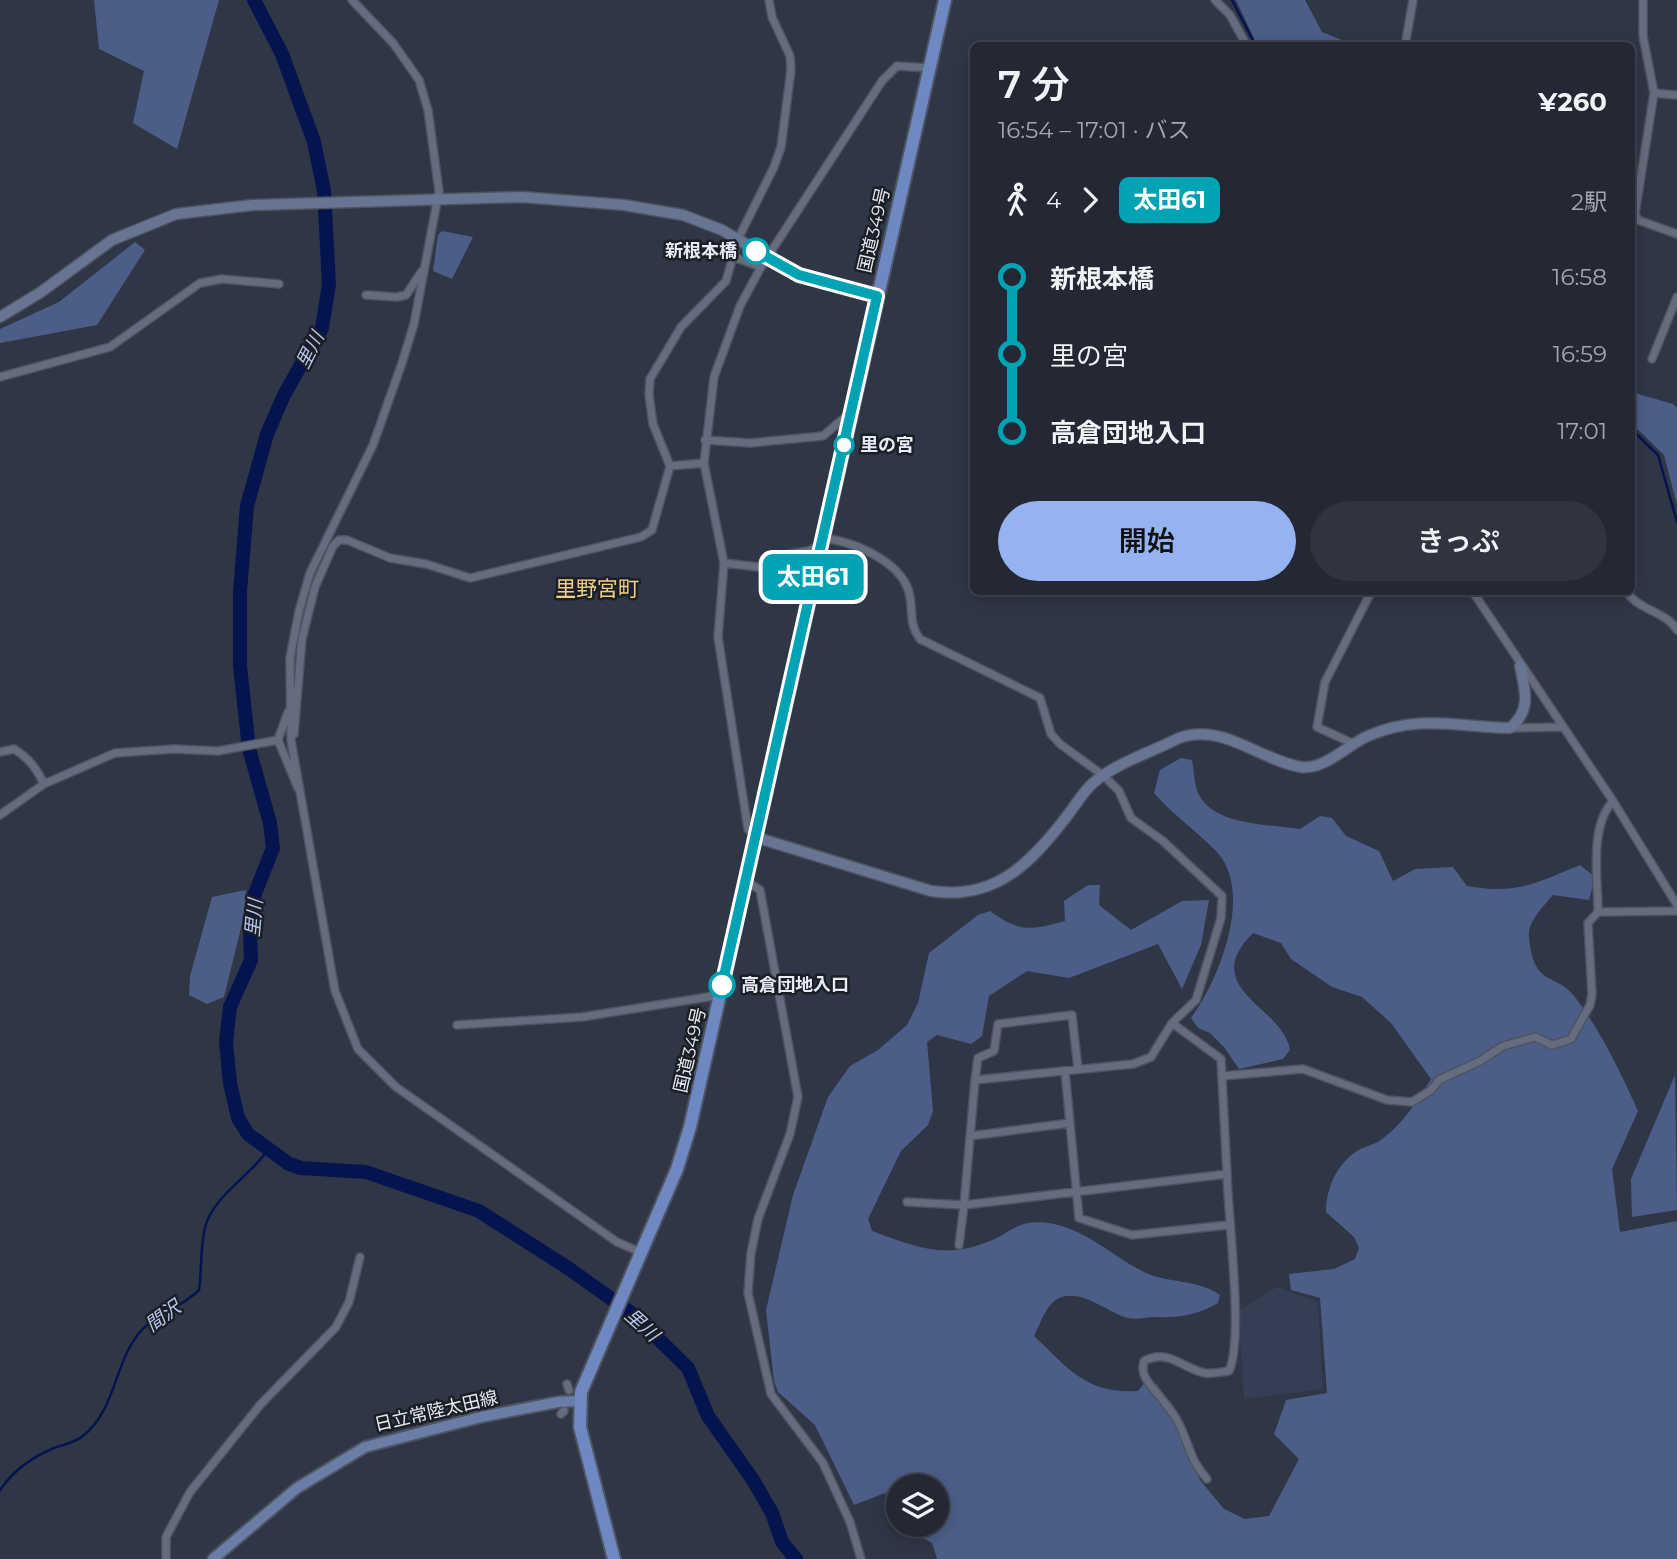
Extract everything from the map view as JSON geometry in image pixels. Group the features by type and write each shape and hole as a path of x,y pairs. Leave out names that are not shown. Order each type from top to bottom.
{"highway":[{"name":"国道349号","path":"614,1559 585,1452 579,1421 579,1401 596,1352 683,1153 945,0"}],"main road":[{"name":"日立常陸太田線","path":"213,1559 319,1472 365,1447 410,1433 558,1402 579,1401"}],"street":[{"path":"352,0 394,43 419,80 430,121 436,201 414,324 387,410 368,457 312,569 295,631 289,708 292,745 335,991 358,1049 396,1087 638,1257"},
{"path":"312,569 339,540 347,540 390,558 426,564 470,578 641,537 652,530 670,466 653,424 650,379 681,327 726,281 738,239 774,167 790,85 790,56 772,17 769,0"},
{"path":"1215,0 1230,15 1245,42"},
{"path":"1406,42 1413,0"},
{"path":"1643,0 1643,36 1654,93 1636,214 1638,220 1677,234"},
{"path":"930,68 897,66 890,70 764,262 740,306 714,377 704,463 724,563 718,637 748,829 755,837 931,891 952,894 989,886 1022,869 1038,853 1093,783 1191,734 1221,736 1303,767 1334,758 1352,743 1415,722 1510,728 1562,727"},
{"path":"1654,93 1677,95"},
{"path":"0,317 135,228 176,214 253,205 522,197 658,209 702,222 738,239 764,262"},
{"path":"734,257 764,262 799,275 877,296"},
{"path":"366,295 397,298 406,295 423,268"},
{"path":"0,377 110,347 200,283 222,279 279,284"},
{"path":"1652,359 1677,297"},
{"path":"705,440 750,443 823,436 851,412"},
{"path":"670,466 704,463"},
{"path":"724,563 758,567 777,556 809,551 830,539 850,544 891,566 903,578 908,589 910,621 920,639 1040,698 1051,734 1071,753 1104,776 1119,791 1131,818 1163,841 1218,889 1222,896 1221,918 1196,1000 1172,1023 1152,1057 1144,1062 975,1080"},
{"path":"292,745 302,639 315,587 332,546"},
{"path":"1352,743 1317,727 1325,681 1369,595"},
{"path":"1476,595 1520,666 1613,801 1677,908 1598,912"},
{"path":"1629,595 1634,602 1672,621 1677,630"},
{"path":"1510,728 1523,714 1527,702 1520,666"},
{"path":"289,708 275,740 302,795"},
{"path":"0,816 44,784 115,753 174,749 218,751 275,740"},
{"path":"0,752 14,749 24,755 33,763 44,784"},
{"path":"1222,1076 1303,1069 1387,1100 1412,1102 1431,1090 1439,1080 1480,1061 1503,1046 1535,1037 1552,1045 1561,1045 1571,1039 1590,1005 1588,923 1598,912 1598,840 1603,811 1613,801"},
{"path":"746,881 760,890 798,1097 790,1134 758,1219 749,1265 748,1293 771,1394 823,1463 850,1522 861,1559"},
{"path":"457,1025 573,1018 715,996 719,998"},
{"path":"959,1245 978,1058 994,1051 998,1024 1072,1015 1078,1069"},
{"path":"1172,1023 1221,1059 1234,1300 1233,1361 1229,1371 1201,1372 1178,1359 1166,1357 1152,1357 1144,1361 1143,1366 1145,1377 1172,1411 1193,1464 1207,1479"},
{"path":"1065,1071 1079,1218 1132,1235 1228,1225"},
{"path":"970,1136 1070,1123"},
{"path":"907,1202 964,1205 1227,1174"},
{"path":"166,1559 166,1537 190,1493 260,1405 336,1327 349,1302 360,1257"}],"shaded area":[{"path":"94,0 219,0 177,149 133,123 144,71 99,49"},
{"path":"1236,0 1305,0 1322,32 1347,42 1256,42"},
{"path":"442,231 473,237 452,279 433,271 438,235"},
{"path":"135,242 145,250 97,325 0,343 0,329 59,302"},
{"path":"1635,393 1673,404 1677,408 1677,505 1664,455 1635,427"},
{"path":"1181,758 1192,760 1198,793 1205,804 1229,818 1300,829 1320,816 1332,818 1346,836 1379,851 1393,881 1415,869 1453,867 1467,886 1484,888 1525,886 1580,865 1595,877 1589,900 1553,895 1533,920 1529,937 1535,965 1546,977 1567,989 1585,1011 1610,1053 1638,1111 1612,1169 1620,1232 1677,1221 1677,1559 937,1559 932,1543 922,1537 949,1537 949,1474 886,1474 886,1495 885,1493 854,1505 815,1425 778,1392 774,1381 766,1310 793,1195 828,1097 850,1066 878,1050 907,1025 918,1003 929,953 978,915 990,911 1010,923 1026,928 1065,921 1064,901 1088,885 1100,885 1099,905 1131,930 1182,901 1209,900 1201,945 1182,989 1158,944 1069,978 1027,971 989,996 982,1036 971,1044 937,1035 927,1042 933,1111 928,1125 901,1151 868,1219 872,1231 917,1246 944,1250 973,1247 1028,1223 1060,1226 1089,1238 1153,1276 1191,1283 1220,1295 1218,1303 1188,1315 1135,1319 1079,1296 1062,1297 1048,1308 1034,1336 1069,1369 1091,1384 1120,1391 1138,1391 1145,1382 1157,1384 1174,1413 1200,1480 1224,1509 1245,1519 1269,1516 1299,1459 1274,1434 1286,1400 1327,1393 1320,1298 1291,1290 1289,1274 1334,1269 1355,1259 1359,1248 1354,1237 1326,1212 1334,1177 1350,1156 1379,1141 1397,1126 1431,1079 1391,1023 1362,997 1332,987 1291,959 1281,943 1253,933 1238,952 1234,969 1238,983 1284,1035 1290,1050 1283,1059 1239,1069 1224,1047 1210,1033 1198,1028 1191,1018 1202,1002 1221,960 1232,913 1232,890 1228,869 1217,852 1154,793 1160,770"},
{"path":"246,890 243,920 224,997 207,1004 189,995 190,976 212,897"},
{"path":"1675,1075 1677,1210 1632,1217 1631,1179"},
{"path":"1277,1287 1318,1302 1323,1389 1244,1399 1238,1311"}],"waterway":[{"name":"里川","path":"254,0 282,54 314,142 324,191 329,284 322,328 284,395 267,434 247,506 240,591 240,666 249,749 270,823 273,848 254,896 250,929 251,960 230,1007 226,1042 230,1083 238,1118 248,1134 289,1164 301,1168 366,1172 479,1211 568,1268 634,1315 688,1368 708,1416 753,1480 772,1513 782,1542 796,1559"},
{"path":"1232,0 1254,42"},
{"path":"1635,433 1658,455 1677,522"},
{"name":"間沢","path":"0,1490 31,1460 77,1440 94,1425 109,1400 124,1358 139,1333 199,1290 202,1243 209,1217 215,1206 267,1151"}],"bus line":[{"name":"太田61","path":"722,985 877,296 828,285 799,275 756,251"}],"place":[{"name":"新根本橋","path":"756,251"},
{"name":"里の宮","path":"844,445"},
{"name":"高倉団地入口","path":"722,985"}],"district":[{"name":"里野宮町","path":"597,588"}]}
